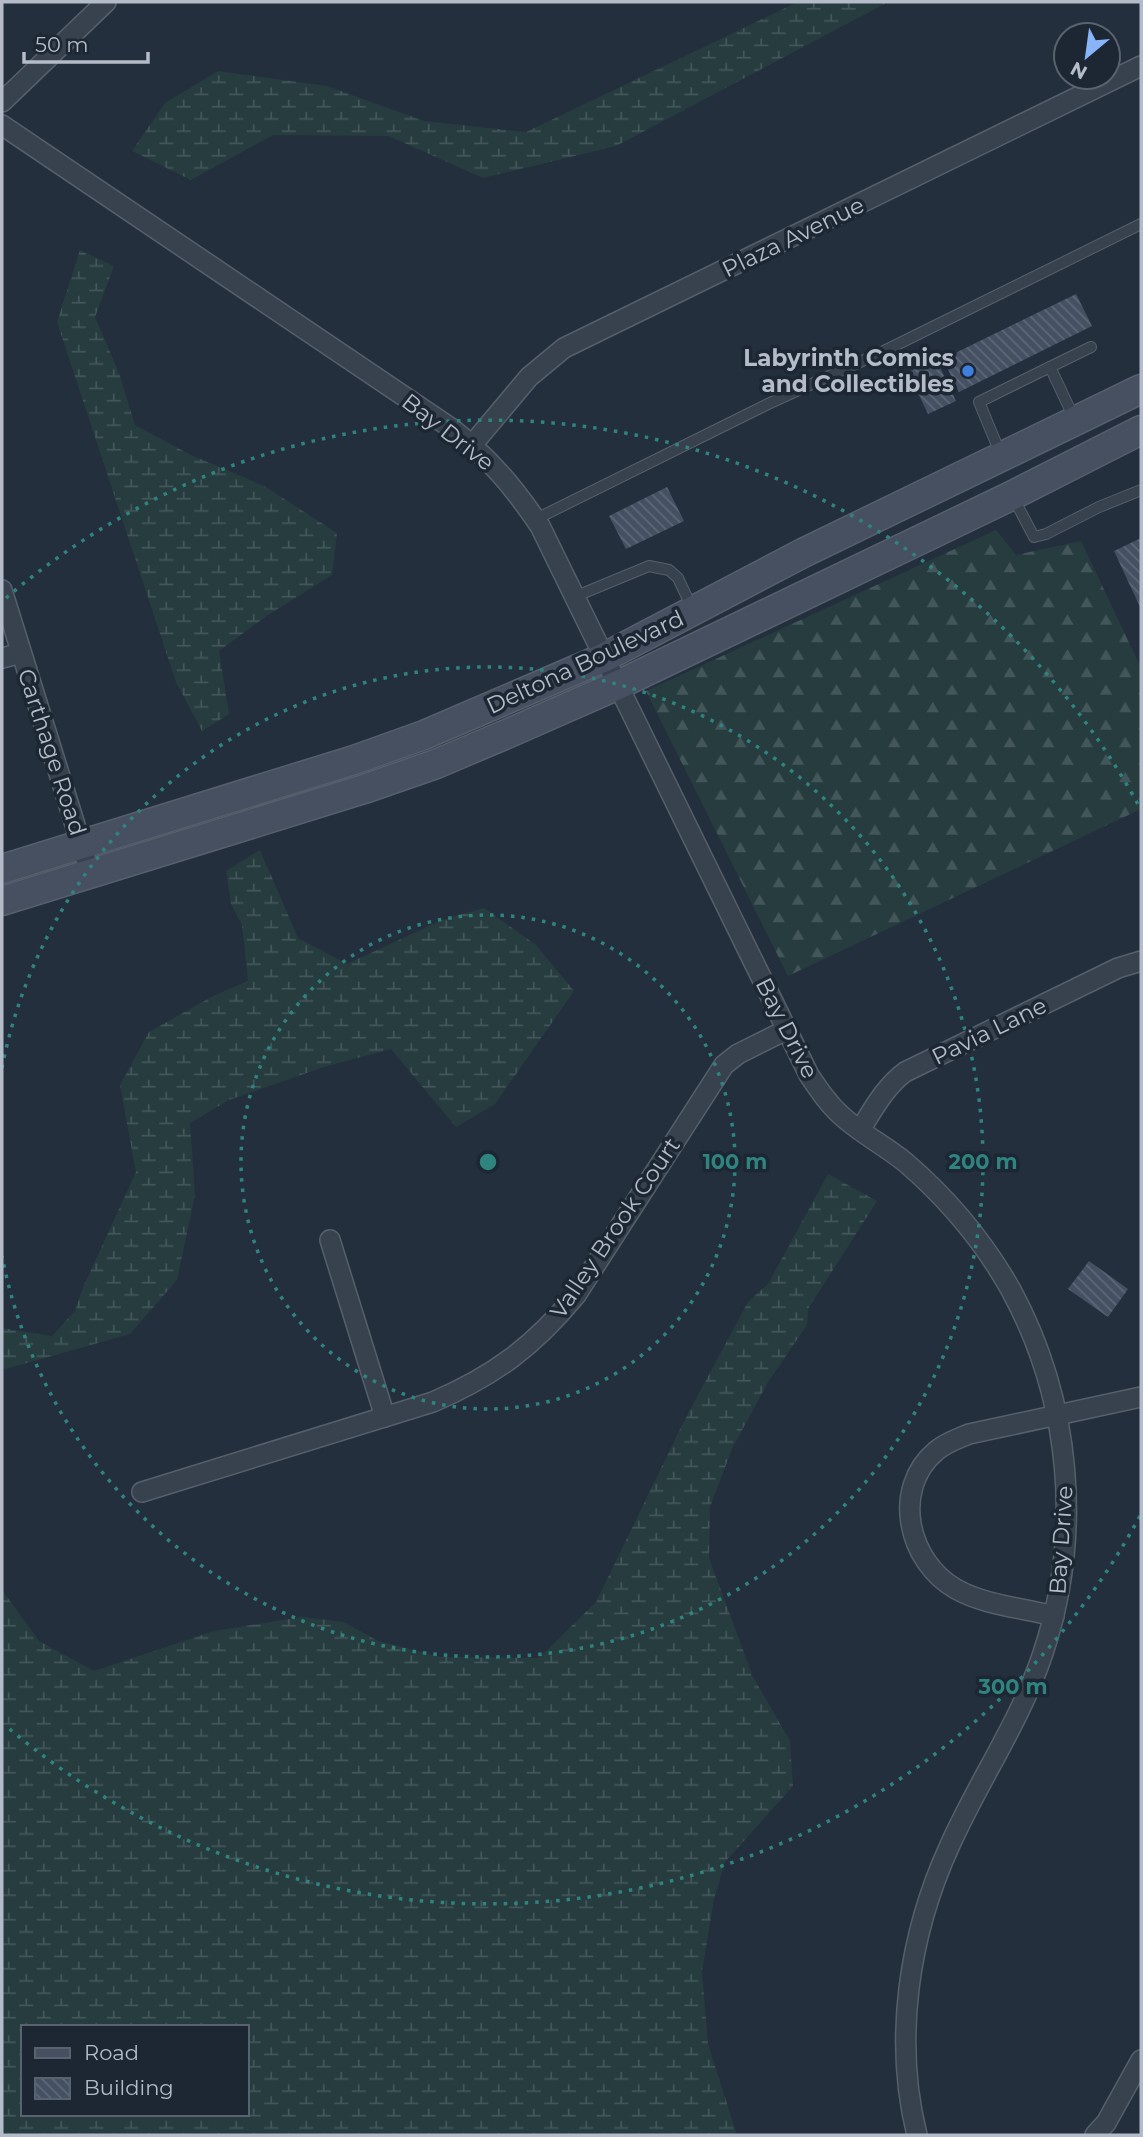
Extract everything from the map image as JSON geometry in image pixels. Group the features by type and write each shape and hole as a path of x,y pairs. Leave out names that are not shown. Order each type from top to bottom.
{"main road":[{"name":"Deltona Boulevard","path":"2,869 341,764 424,735 603,658 803,553 1141,389"},
{"name":"Deltona Boulevard","path":"2,901 364,789 436,764 618,685 1009,497 1141,430"},
{"path":"995,459 1009,497"}],"street":[{"path":"2,102 106,2"},
{"name":"Plaza Avenue","path":"472,445 529,377 564,348 1141,66"},
{"name":"Bay Drive","path":"2,125 472,445 497,468 536,519 809,1076 824,1098 843,1117 905,1162 936,1190 988,1253 1029,1326 1046,1371 1058,1415 1067,1481 1063,1571 1054,1616 1028,1693 950,1843 921,1925 908,2005 906,2048 917,2135"},
{"name":"Carthage Road","path":"2,590 11,655 90,874"},
{"name":"Pavia Lane","path":"860,1130 893,1081 905,1072 1118,968 1141,961"},
{"name":"Valley Brook Court","path":"142,1492 433,1402 495,1371 527,1348 553,1323 576,1295 720,1071 738,1054 786,1030"},
{"path":"331,1240 386,1417"},
{"path":"1054,1616 971,1596 947,1583 933,1570 922,1554 909,1514 910,1497 922,1466 934,1452 969,1434 1141,1397"},
{"path":"1095,2135 1106,2123 1141,2060"}],"lane":[{"path":"536,519 1141,224"},
{"path":"995,459 979,402 1091,347"},
{"path":"1050,367 1076,421"},
{"path":"1009,497 1034,537 1046,534 1099,506 1141,490"},
{"path":"574,597 649,566 669,570 678,578 694,611"}],"green space":[{"path":"798,2 888,2 616,146 483,178 389,136 273,135 191,180 132,151 165,103 218,71 327,86 424,121 526,132"},
{"path":"80,250 114,266 95,317 119,373 135,425 191,455 264,486 337,533 332,575 265,617 219,651 229,714 202,731 176,682 57,322"},
{"path":"996,530 1016,555 1081,541 1141,668 1141,809 788,976 646,691"},
{"path":"260,850 298,938 347,964 442,920 484,908 536,945 574,991 495,1104 456,1127 391,1049 327,1066 229,1100 190,1123 195,1195 177,1280 130,1334 2,1370 2,1328 52,1336 75,1311 136,1172 120,1085 149,1032 213,996 248,981 242,925 231,904 226,871"},
{"path":"828,1174 877,1201 808,1309 807,1325 768,1382 732,1449 710,1507 709,1558 753,1677 790,1741 793,1786 725,1862 714,1899 702,1971 708,2044 737,2135 2,2135 2,1590 39,1641 94,1671 214,1631 302,1617 344,1622 378,1641 441,1657 539,1658 596,1602 683,1423 748,1302 768,1284"}],"building":[{"path":"1076,294 1092,326 959,392 943,359"},
{"path":"936,359 956,401 928,414 908,372"},
{"path":"667,487 684,521 626,549 609,516"},
{"path":"1141,538 1141,609 1114,551"},
{"path":"1089,1261 1128,1289 1108,1317 1068,1289"}],"place":[{"name":"Labyrinth Comics and Collectibles","path":"968,371"}]}
